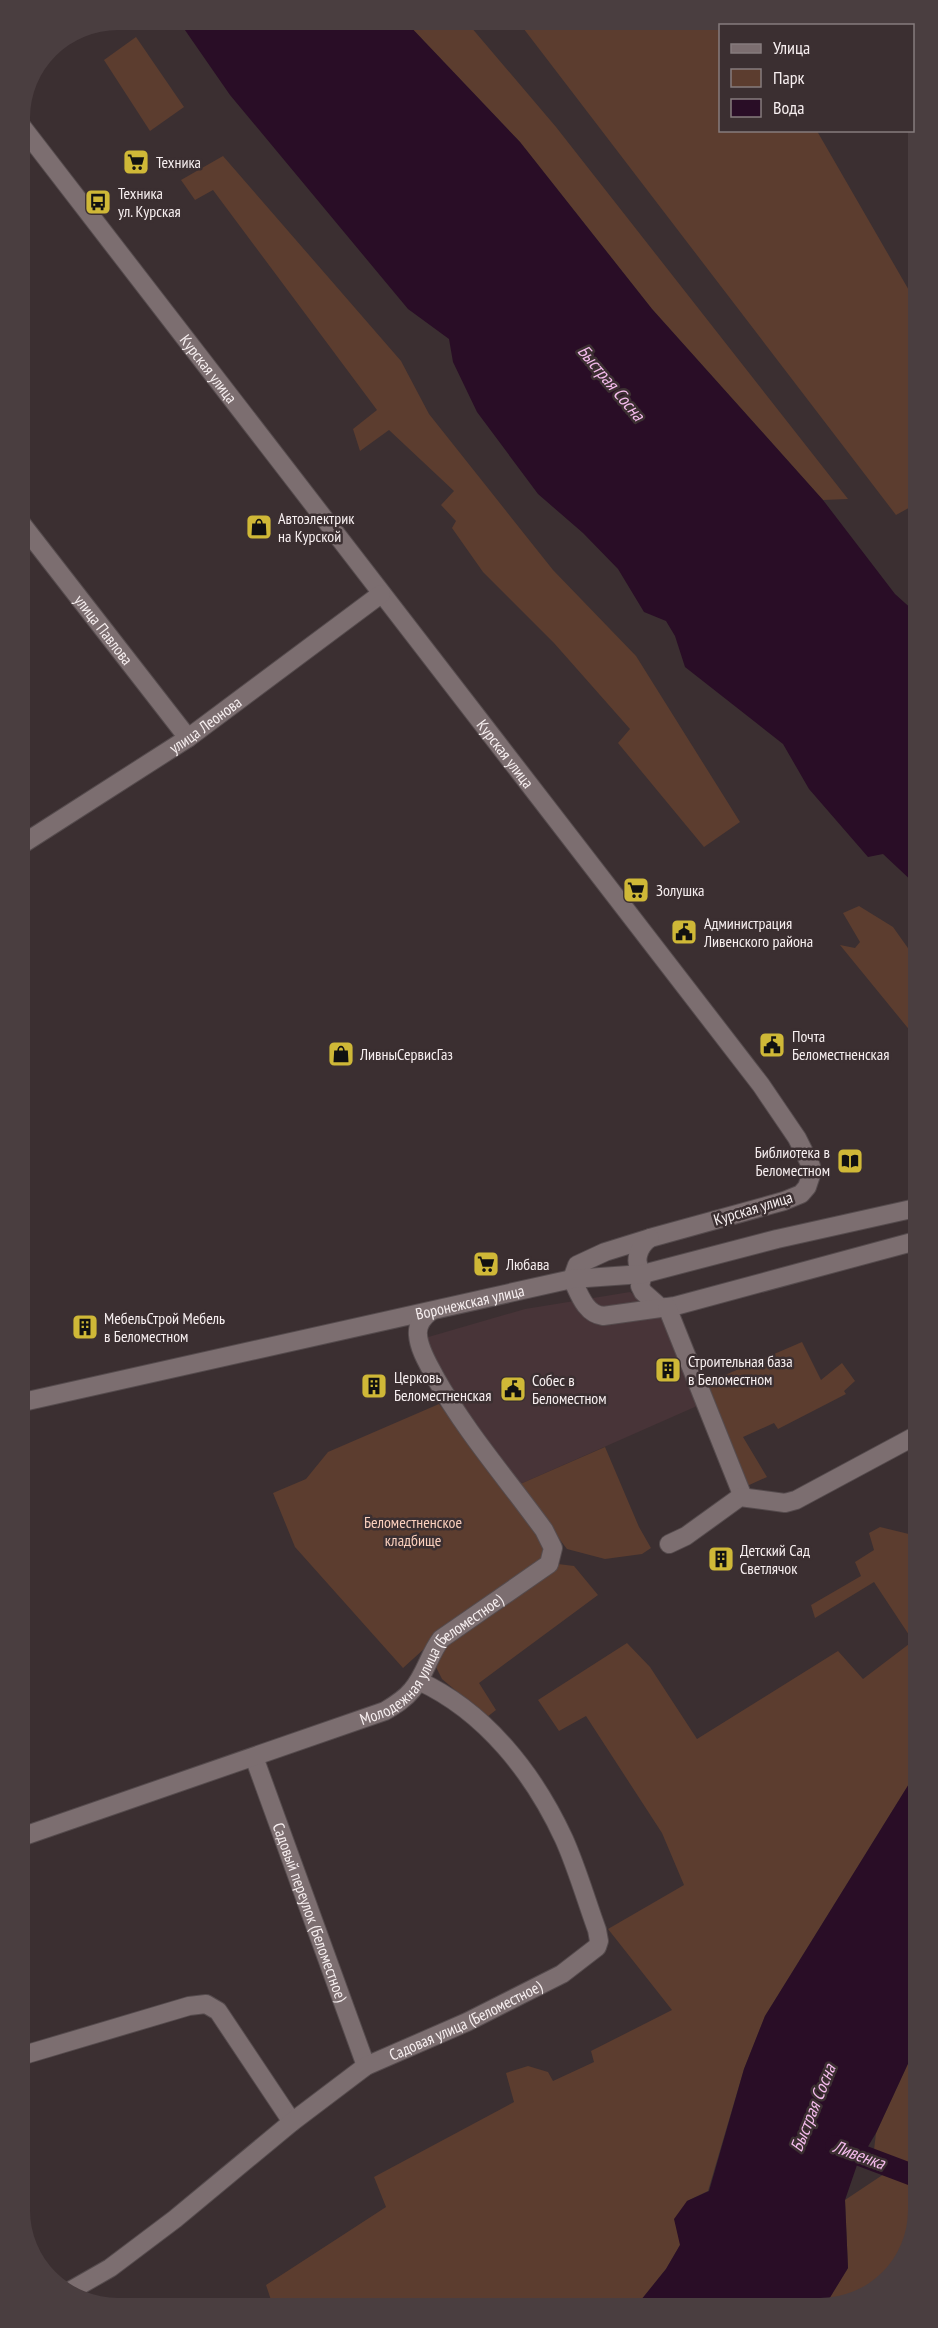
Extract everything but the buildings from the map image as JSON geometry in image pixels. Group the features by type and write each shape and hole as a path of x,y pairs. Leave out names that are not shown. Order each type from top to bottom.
{"street":[{"name":"Курская улица","path":"30,137 761,1085 809,1160 810,1178 801,1194 784,1202 650,1238 585,1260 575,1268 572,1279"},
{"name":"улица Павлова","path":"30,535 188,738"},
{"name":"улица Леонова","path":"30,839 188,738 381,594"},
{"name":"Воронежская улица","path":"30,1400 572,1279 643,1274 777,1239 908,1210"},
{"path":"650,1238 642,1245 638,1257 638,1266 643,1274 640,1279 641,1289 663,1307 742,1497"},
{"path":"572,1279 587,1308 597,1315 663,1307 908,1243"},
{"name":"Молодежная улица (Беломестное)","path":"30,1834 385,1711 403,1699 419,1681 433,1649 441,1639 546,1568 551,1561 553,1548 544,1530 456,1413 430,1368 418,1336 420,1322 430,1312"},
{"path":"669,1544 686,1536 740,1497 785,1503 796,1500 908,1440"},
{"name":"Садовая улица (Беломестное)","path":"76,2287 119,2261 292,2122 366,2066 467,2022 562,1974 593,1952 599,1941 565,1842 546,1804 497,1736 452,1699 419,1681"},
{"name":"Садовый переулок (Беломестное)","path":"254,1757 366,2066"},
{"path":"30,2053 189,2006 206,2004 218,2011 292,2122"}],"shaded area":[{"path":"630,1292 664,1316 697,1406 518,1485 451,1394 425,1338 525,1309"}],"green space":[{"path":"414,30 474,30 556,127 848,499 823,500 652,309 520,142"},
{"path":"525,30 719,30 719,132 818,132 908,289 908,508 896,515"},
{"path":"136,37 184,107 150,131 104,60"},
{"path":"223,156 401,361 429,414 553,570 636,656 740,822 704,847 618,743 630,729 554,643 483,572 452,528 456,521 441,505 454,491 389,430 360,451 353,429 377,410 213,190 195,200 181,180"},
{"path":"859,906 893,927 908,948 908,1028 840,945 855,948 860,942 843,913"},
{"path":"802,1342 821,1380 842,1363 855,1381 844,1391 846,1394 778,1429 774,1423 743,1437 767,1477 747,1486 704,1384"},
{"name":"Беломестненское кладбище","path":"439,1404 537,1530 543,1543 545,1556 446,1629 403,1668 295,1547 273,1493 306,1479 328,1452"},
{"path":"605,1447 639,1527 651,1548 642,1554 605,1559 567,1549 518,1485"},
{"path":"880,1527 908,1534 908,1633 874,1582 815,1618 811,1605 861,1576 855,1562 874,1550 869,1533"},
{"path":"558,1564 574,1566 598,1595 479,1683 496,1710 487,1717 442,1679 434,1663 440,1648"},
{"path":"627,1643 650,1667 697,1739 838,1651 863,1679 908,1645 908,1786 765,2016 744,2069 708,2191 687,2201 680,2245 666,2269 643,2298 270,2298 266,2285 386,2207 374,2177 514,2102 506,2073 528,2066 548,2072 553,2081 594,2062 591,2051 672,2010 608,1929 684,1885 662,1833 586,1716 559,1731 538,1700"},
{"path":"908,2064 908,2166 902,2165 874,2150 876,2133"},
{"path":"884,2174 908,2181 907,2222 899,2249 890,2264 878,2276 859,2289 830,2297 848,2268 845,2200"}],"water":[{"name":"Быстрая Сосна","path":"185,30 414,30 520,142 652,309 823,500 895,594 908,606 908,877 883,854 868,857 809,789 783,744 685,667 675,636 666,621 644,612 618,569 583,533 538,494 477,412 453,362 449,339 408,309 230,95"},
{"name":"Быстрая Сосна","path":"908,1786 908,2064 876,2133 857,2165 845,2200 848,2268 830,2297 643,2298 666,2269 680,2245 674,2219 687,2201 709,2191 744,2069 765,2016"}],"waterway":[{"name":"Ливенка","path":"836,2146 908,2173"}],"place":[{"name":"Техника","path":"136,162"},
{"name":"Техника ул. Курская","path":"98,202"},
{"name":"Автоэлектрик на Курской","path":"259,527"},
{"name":"Золушка","path":"636,890"},
{"name":"Администрация Ливенского района","path":"684,932"},
{"name":"Почта Беломестненская","path":"772,1045"},
{"name":"ЛивныСервисГаз","path":"341,1054"},
{"name":"Библиотека в Беломестном","path":"850,1161"},
{"name":"Любава","path":"486,1264"},
{"name":"МебельСтрой Мебель в Беломестном","path":"85,1327"},
{"name":"Строительная база в Беломестном","path":"668,1370"},
{"name":"Церковь Беломестненская","path":"374,1386"},
{"name":"Собес в Беломестном","path":"513,1389"},
{"name":"Детский Сад Светлячок","path":"721,1559"}]}
